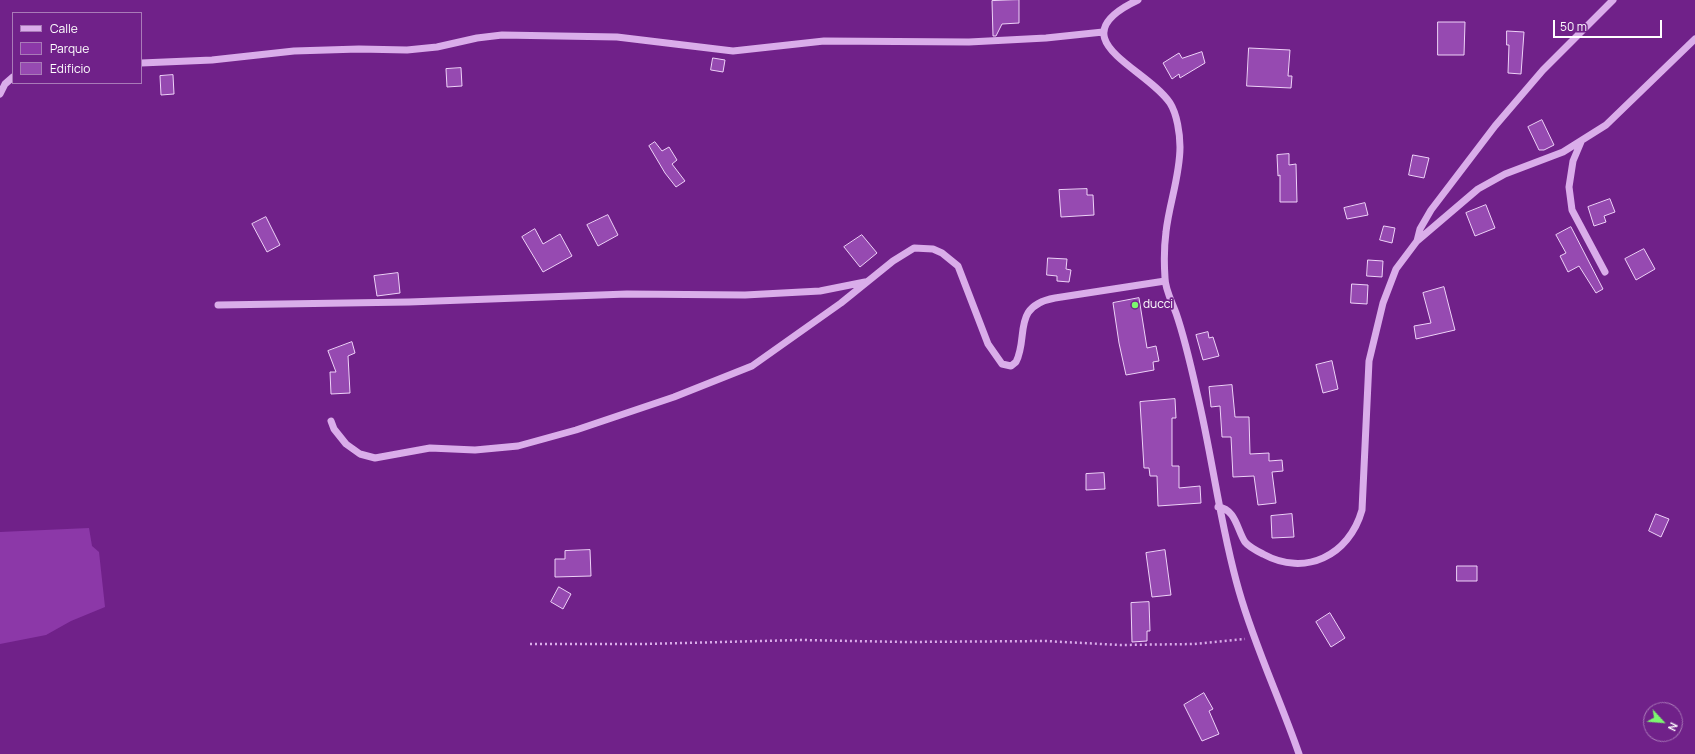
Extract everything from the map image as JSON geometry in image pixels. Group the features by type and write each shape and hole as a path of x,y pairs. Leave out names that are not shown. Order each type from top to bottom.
{"street":[{"path":"1138,0 1127,5 1110,19 1103,32 1103,39 1117,56 1148,81 1170,104 1178,127 1180,147 1176,184 1166,232 1165,281 1176,314 1198,395 1218,507 1239,592 1299,754"},
{"path":"1417,242 1420,229 1431,210 1496,126 1543,70 1613,0"},
{"path":"142,63 212,60 294,52 437,48 477,38 502,35 582,38 617,37 733,51 824,41 969,42 1046,38 1103,32"},
{"path":"1218,507 1227,509 1232,515 1246,543 1264,555 1286,562 1308,564 1320,560 1330,555 1347,539 1359,520 1362,510 1366,405 1370,361 1383,303 1396,269 1417,242 1478,189 1505,174 1563,152 1581,141 1615,117 1695,39"},
{"path":"0,94 5,84 12,78"},
{"path":"1581,141 1573,161 1569,187 1572,210 1605,272"},
{"path":"331,421 334,429 346,444 360,454 375,458 430,448 475,450 518,446 634,411 752,366 841,303 893,261 914,248 933,249 948,256 958,266 988,344 1002,364 1006,366 1016,362 1024,320 1034,307 1040,303 1054,298 1165,281"},
{"path":"218,305 417,302 627,294 745,295 820,290 867,282"}],"path":[{"path":"530,644 643,644 801,640 904,642 1045,641 1128,645 1194,644 1255,638"}],"green space":[{"path":"89,528 92,546 99,552 105,607 71,621 46,635 0,644 0,532"}],"building":[{"path":"1019,0 1019,23 1002,24 996,36 993,36 992,1"},
{"path":"1438,22 1465,22 1464,55 1438,55"},
{"path":"1507,31 1524,32 1521,74 1508,73 1509,45 1507,45"},
{"path":"1249,48 1290,50 1288,76 1292,76 1291,88 1247,86"},
{"path":"1202,52 1205,63 1180,78 1179,74 1172,79 1163,63 1179,53 1182,58"},
{"path":"713,58 725,60 723,72 711,70"},
{"path":"461,68 462,86 447,87 446,69"},
{"path":"173,75 174,94 161,95 160,76"},
{"path":"1542,120 1554,145 1544,150 1539,150 1528,127"},
{"path":"655,142 662,151 669,147 677,160 672,164 685,181 676,187 665,173 649,146"},
{"path":"1289,154 1289,165 1296,164 1297,202 1280,202 1280,175 1278,176 1277,155"},
{"path":"1413,155 1429,158 1424,178 1409,175"},
{"path":"1087,189 1087,195 1093,195 1094,215 1061,217 1059,190"},
{"path":"1610,199 1615,212 1604,216 1606,222 1594,226 1588,207"},
{"path":"1365,203 1368,215 1347,219 1344,208"},
{"path":"1486,205 1495,228 1475,236 1466,213"},
{"path":"608,215 618,235 598,246 587,225"},
{"path":"266,217 280,245 267,252 252,224"},
{"path":"1384,226 1395,228 1392,243 1380,240"},
{"path":"1571,227 1603,289 1596,293 1579,266 1568,272 1560,256 1566,253 1556,235"},
{"path":"535,229 543,244 560,234 572,256 543,272 522,237"},
{"path":"862,235 877,253 860,267 844,247"},
{"path":"1644,249 1655,269 1636,280 1625,259"},
{"path":"1048,258 1067,259 1066,269 1071,270 1069,282 1057,281 1057,276 1047,275"},
{"path":"1368,260 1383,261 1382,277 1367,276"},
{"path":"398,273 400,293 377,296 374,276"},
{"path":"1352,284 1368,285 1367,304 1351,303"},
{"path":"1444,287 1455,330 1416,339 1414,326 1431,323 1423,293"},
{"path":"1139,298 1147,348 1156,346 1159,361 1153,362 1154,370 1126,375 1119,343 1113,303"},
{"path":"1208,332 1209,338 1213,337 1219,356 1203,360 1196,335"},
{"path":"352,342 355,353 348,356 350,393 331,394 330,372 336,372 328,351"},
{"path":"1332,361 1338,389 1323,393 1316,365"},
{"path":"1232,385 1235,417 1249,417 1250,454 1269,453 1269,461 1282,460 1283,471 1272,472 1276,503 1258,505 1254,476 1233,477 1231,437 1222,437 1220,406 1211,407 1209,387"},
{"path":"1175,399 1176,418 1172,418 1172,466 1179,466 1179,488 1200,486 1201,503 1158,506 1157,476 1150,476 1149,468 1144,468 1140,402"},
{"path":"1104,473 1105,489 1086,490 1086,474"},
{"path":"1292,514 1294,537 1272,538 1271,516"},
{"path":"1656,514 1669,519 1661,537 1649,531"},
{"path":"590,550 591,576 555,577 555,559 565,559 565,551"},
{"path":"1165,550 1171,595 1152,597 1146,553"},
{"path":"1457,566 1477,566 1477,581 1457,581"},
{"path":"559,587 571,594 563,609 551,602"},
{"path":"1149,602 1150,631 1147,631 1147,641 1132,642 1131,603"},
{"path":"1330,613 1345,638 1331,647 1316,622"},
{"path":"1204,693 1213,709 1209,711 1219,734 1202,741 1184,705"}],"place":[{"name":"ducci","path":"1135,305"}]}
